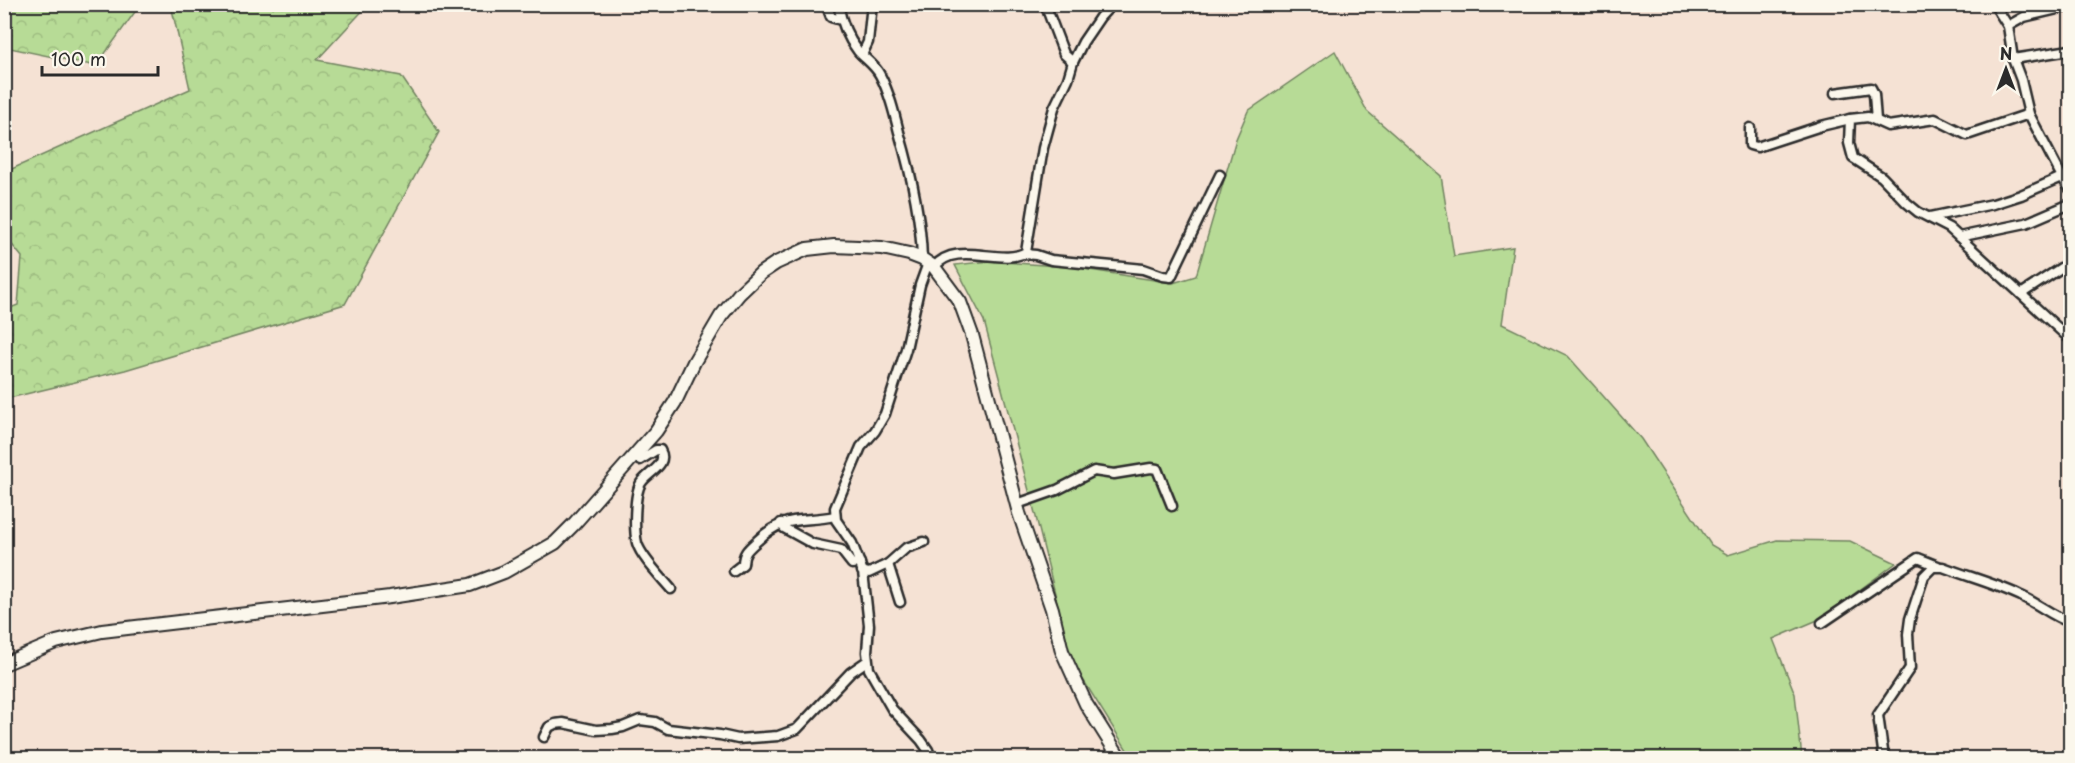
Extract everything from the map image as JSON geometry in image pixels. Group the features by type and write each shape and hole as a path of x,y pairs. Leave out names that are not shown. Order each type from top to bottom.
{"street":[{"path":"826,4 831,17 834,20 841,20"},
{"path":"838,4 841,20 849,36 862,55 879,72 894,111 912,174 922,244 928,263 955,292 965,313 1017,504 1052,609 1062,651 1086,704 1120,759"},
{"path":"862,55 868,42 872,4"},
{"path":"1045,4 1064,54 1073,62"},
{"path":"1024,254 1028,247 1045,136 1073,62 1092,28 1112,4"},
{"path":"1994,4 2008,26 2013,59 2021,80 2029,114 2070,189"},
{"path":"2008,26 2024,17 2070,6"},
{"path":"2013,59 2070,51"},
{"path":"1835,93 1871,88 1874,94 1876,120"},
{"path":"1750,128 1750,145 1757,147 1850,119 1868,117 1888,126 1935,119 1966,135 2029,114"},
{"path":"1850,119 1849,143 1853,158 1882,177 1907,203 1942,222 2070,339"},
{"path":"4,664 56,642 102,631 390,597 451,588 489,579 555,543 573,525 666,417 681,392 698,354 721,316 739,294 776,262 807,249 834,246 882,248 928,263 955,255 1036,255 1051,260 1143,269 1171,277 1220,175"},
{"path":"1930,217 1993,204 2021,195 2062,177"},
{"path":"1959,237 2026,223 2070,204"},
{"path":"2021,294 2070,262"},
{"path":"928,263 920,285 904,356 885,414 875,431 861,447 836,502 835,516 852,543 861,567 869,625 867,662 892,709 925,745 931,759"},
{"path":"634,456 642,460 656,450 660,450 662,454 663,459 660,464 640,484 636,498 637,538 641,551 671,589"},
{"path":"1017,504 1057,490 1094,471 1114,474 1150,468 1160,474 1173,506"},
{"path":"734,571 743,564 746,551 770,529 782,523 835,516"},
{"path":"782,523 784,528 813,544 841,550 852,564 869,573 888,564 906,548 924,542"},
{"path":"1822,623 1918,558 2022,597 2054,616 2070,622"},
{"path":"888,564 900,602"},
{"path":"1884,759 1878,715 1910,668 1908,634 1910,619 1926,572 1938,566"},
{"path":"543,737 555,724 562,723 596,730 623,727 640,720 655,722 668,729 738,739 778,736 797,729 851,672 867,662"}],"green space":[{"path":"5,4 140,5 96,66 5,47"},
{"path":"171,5 368,5 317,60 401,76 439,132 345,304 125,370 5,399 5,310 18,305 22,257 5,236 5,172 190,89"},
{"path":"1335,51 1367,111 1441,176 1454,256 1513,247 1502,324 1568,356 1641,439 1711,545 1728,555 1777,540 1850,541 1896,563 1820,619 1773,639 1795,694 1802,758 1132,758 1072,662 984,321 955,265 990,261 1071,267 1173,283 1196,276 1236,139 1248,111"}]}
